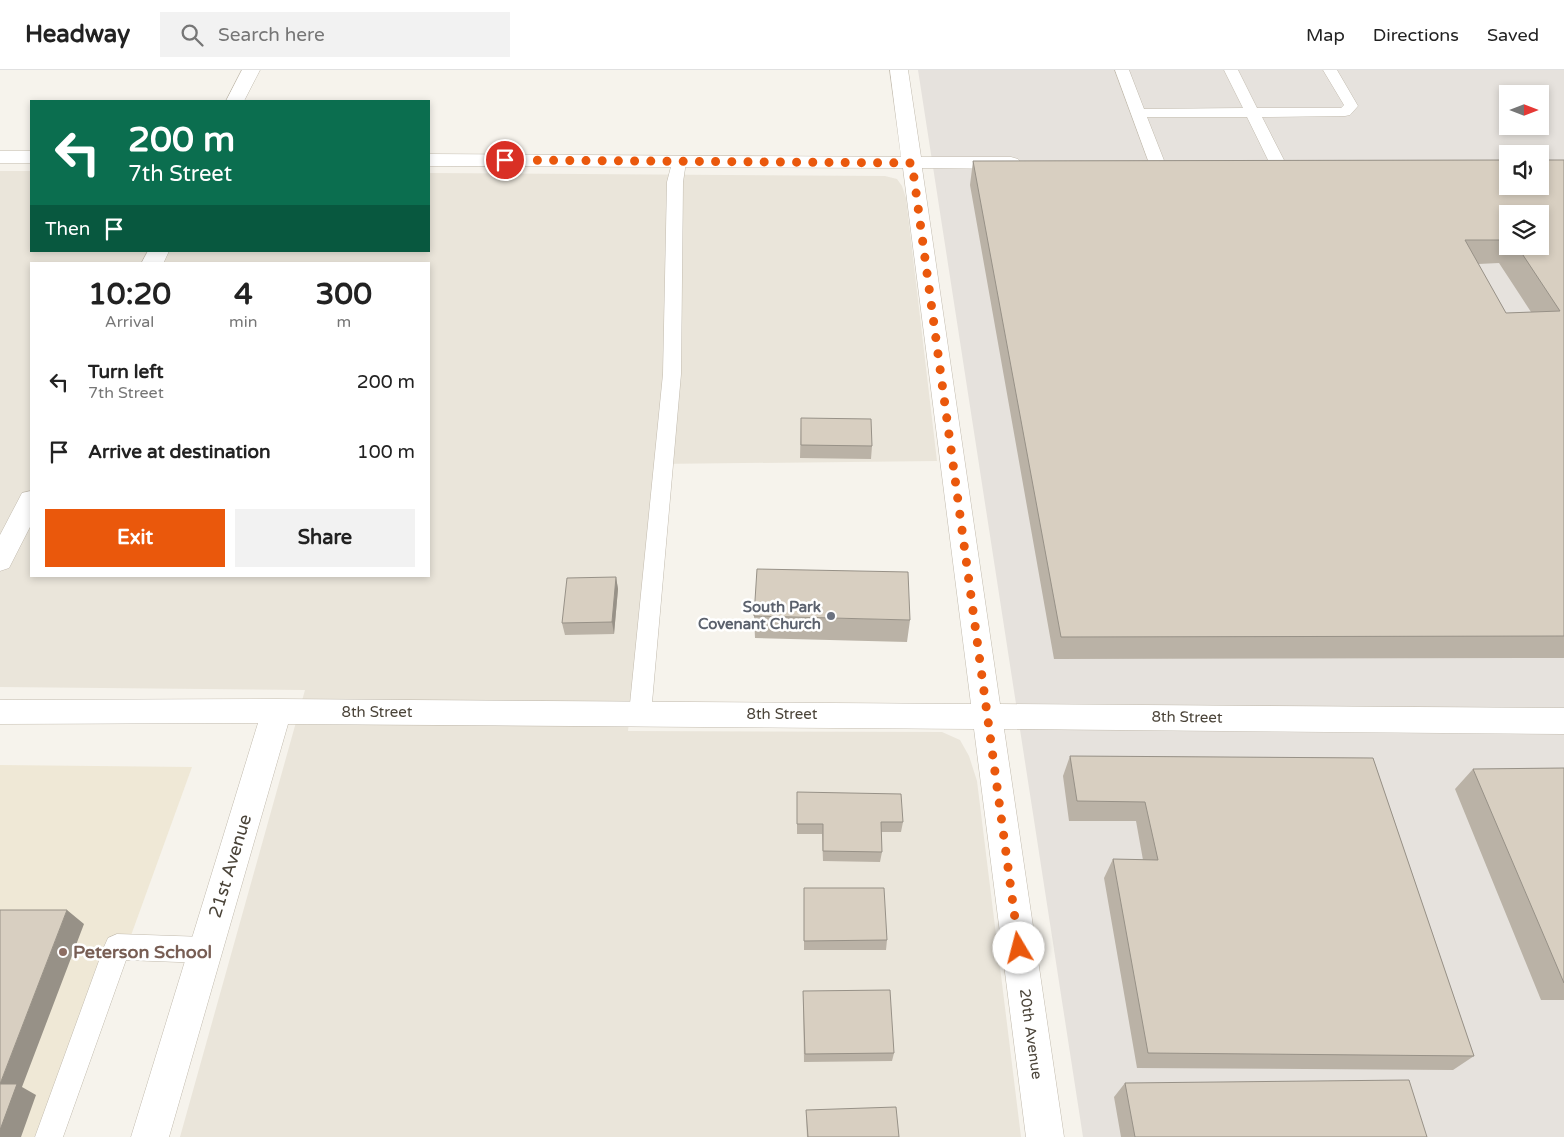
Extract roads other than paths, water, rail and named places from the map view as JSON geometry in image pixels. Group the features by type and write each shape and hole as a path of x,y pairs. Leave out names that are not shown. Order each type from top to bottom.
{"street":[{"path":"236,100 251,70"},
{"name":"20th Avenue","path":"898,70 1045,1137"},
{"path":"0,157 30,157"},
{"path":"430,160 1030,163"},
{"path":"1137,163 1166,163"},
{"path":"1268,164 1298,164"},
{"path":"0,561 30,502"},
{"name":"8th Street","path":"0,712 277,711 1564,721"},
{"name":"21st Avenue","path":"150,1137 277,711"}],"lane":[{"path":"1122,70 1138,113 1166,163"},
{"path":"1230,70 1252,113 1268,164"},
{"path":"1138,113 1344,112 1351,106 1330,70"},
{"path":"640,714 672,374 675,182 678,162"},
{"path":"49,1137 117,946 206,950"}],"place":[{"name":"South Park Covenant Church","path":"831,616"},
{"name":"Peterson School","path":"63,952"}]}
